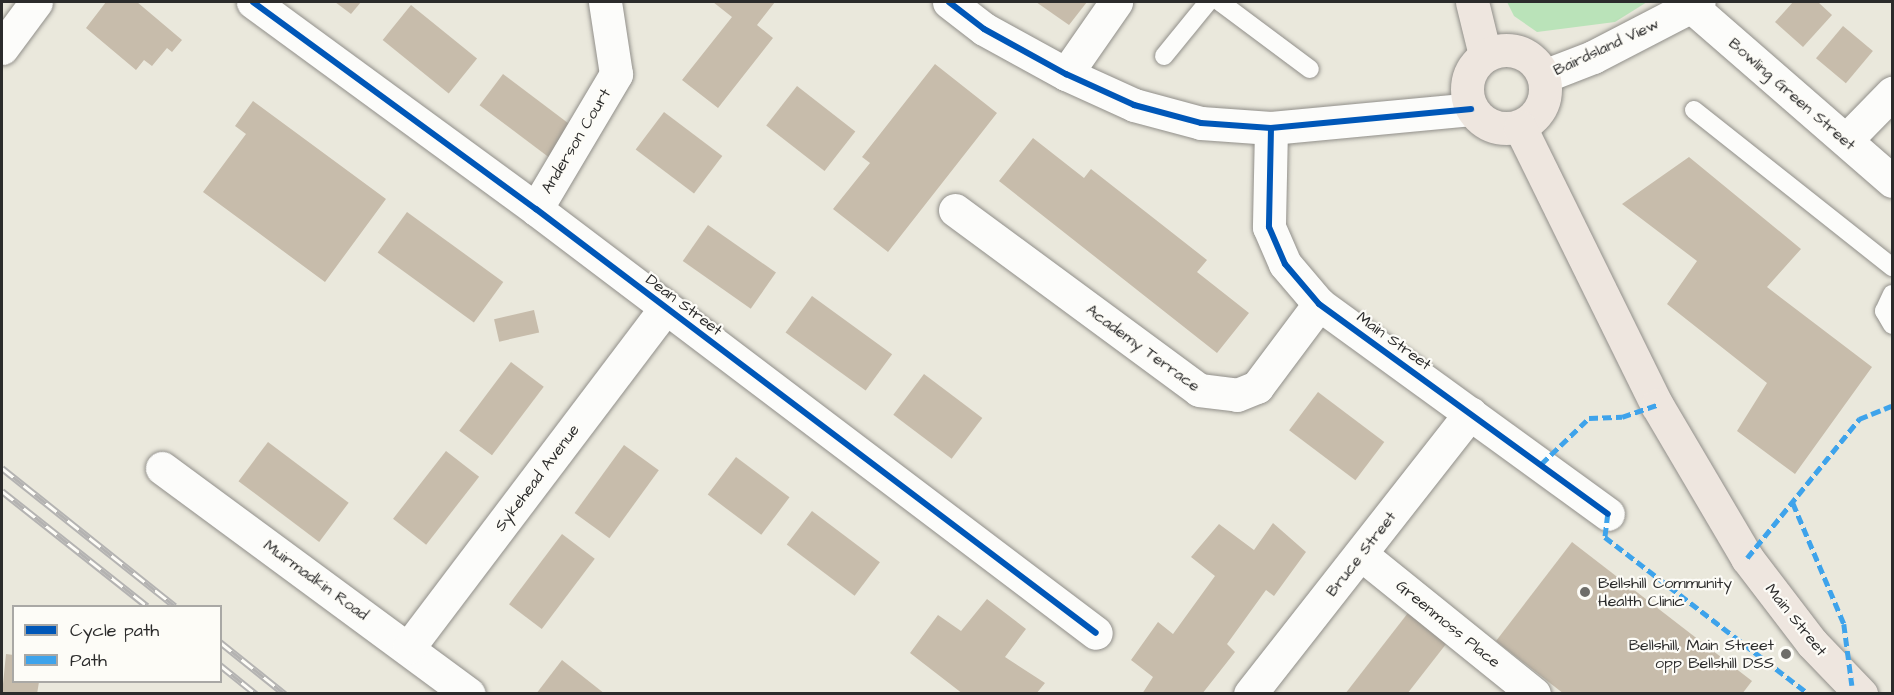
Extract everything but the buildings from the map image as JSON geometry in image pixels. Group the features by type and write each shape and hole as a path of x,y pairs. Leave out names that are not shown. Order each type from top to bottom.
{"main road":[{"path":"1472,2 1485,55"},
{"path":"1509,48 1528,57 1544,76 1541,109 1520,127 1488,125 1471,110 1465,88 1470,70 1485,55 1509,48"},
{"name":"Main Street","path":"1520,127 1657,405 1747,558 1812,643 1862,693"}],"street":[{"path":"2,48 36,2"},
{"name":"Dean Street","path":"253,2 536,209 1096,633"},
{"name":"Anderson Court","path":"536,209 616,74 605,2"},
{"path":"949,2 984,29 1066,74 1134,105 1202,123 1271,128 1471,110"},
{"path":"1066,74 1116,2"},
{"name":"Bairdsland View","path":"1544,76 1593,57 1695,4"},
{"name":"Bowling Green Street","path":"1695,4 1893,181"},
{"path":"1846,140 1893,93"},
{"name":"Main Street","path":"1271,128 1269,227 1285,264 1319,304 1608,514"},
{"name":"Academy Terrace","path":"955,210 1199,390 1237,395 1257,387 1319,304"},
{"name":"Sykehead Avenue","path":"409,647 665,308"},
{"name":"Bruce Street","path":"1250,693 1362,555 1470,413"},
{"name":"Muirmadkin Road","path":"162,468 409,647 468,693"},
{"name":"Greenmoss Place","path":"1362,555 1534,693"}],"lane":[{"path":"1164,56 1208,2"},
{"path":"1221,2 1310,69"},
{"path":"1694,110 1893,267"},
{"path":"1893,294 1884,310 1893,325"}],"green space":[{"path":"1507,2 1647,2 1615,22 1537,32 1514,16"}],"railway":[{"path":"2,468 174,605"},
{"path":"2,491 146,605"},
{"path":"222,644 285,694"},
{"path":"222,667 256,694"}],"marked path":[{"path":"1541,464 1589,418 1622,417 1657,405"},
{"path":"1747,558 1859,419 1892,406"},
{"path":"1793,503 1844,624 1852,685"},
{"path":"1608,514 1605,537 1809,694"}],"cycle path":[{"path":"253,2 536,209 1096,633"},
{"path":"949,2 984,29 1066,74 1134,105 1201,123 1271,128 1471,109"},
{"path":"1271,128 1269,227 1285,264 1319,304 1608,514"}],"place":[{"name":"Bellshill Community Health Clinic","path":"1585,592"},
{"name":"Bellshill, Main Street opp Bellshill DSS","path":"1786,654"}]}
